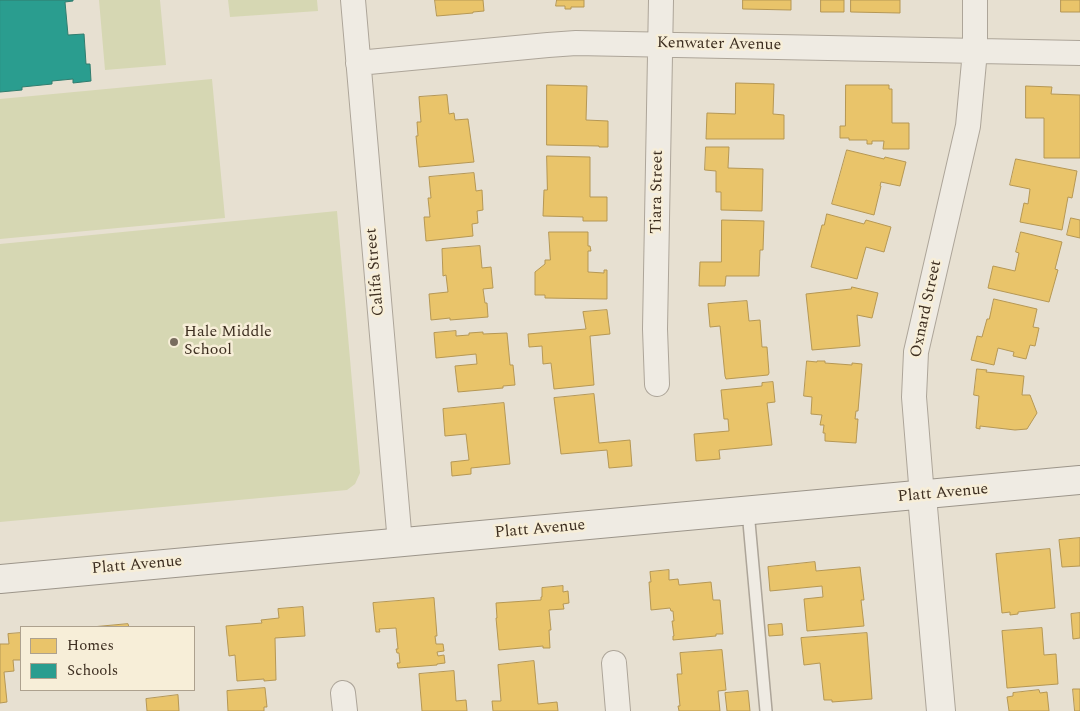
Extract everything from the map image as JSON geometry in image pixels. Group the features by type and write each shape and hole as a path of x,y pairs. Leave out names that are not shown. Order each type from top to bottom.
{"main road":[{"name":"Platt Avenue","path":"0,579 922,496 1080,480"},
{"name":"Oxnard Street","path":"922,496 941,711"}],"street":[{"name":"Califa Street","path":"353,0 400,543"},
{"name":"Tiara Street","path":"657,384 656,330 661,0"},
{"name":"Oxnard Street","path":"922,496 914,397 916,352 968,126 975,51 976,0"},
{"name":"Kenwater Avenue","path":"358,63 576,43 1080,53"},
{"path":"614,663 618,711"}],"lane":[{"path":"748,511 766,711"}],"green space":[{"path":"99,0 160,0 166,65 105,70"},
{"path":"228,0 317,0 318,11 230,17"},
{"path":"212,79 225,218 0,239 0,99"},
{"path":"337,211 360,473 355,484 347,490 0,522 0,244"}],"building: Homes":[{"path":"435,0 483,0 484,11 437,16"},
{"path":"557,0 584,0 584,7 565,9 565,6 556,6"},
{"path":"743,0 791,0 791,10 743,9"},
{"path":"821,0 844,0 844,12 821,12"},
{"path":"851,0 900,0 900,13 851,12"},
{"path":"1061,0 1080,0 1080,12 1061,12"},
{"path":"736,83 774,84 773,114 784,115 784,139 706,139 707,113 735,114"},
{"path":"547,85 587,86 586,120 608,121 608,147 547,145"},
{"path":"846,85 889,85 889,89 892,89 892,123 909,123 909,149 883,149 884,141 872,141 872,144 867,144 867,140 840,138 840,126 845,126"},
{"path":"1026,86 1052,87 1051,94 1080,95 1080,158 1044,158 1044,118 1026,118"},
{"path":"447,95 449,114 454,113 455,120 468,119 474,162 419,167 416,136 418,136 417,122 421,122 419,97"},
{"path":"706,147 729,147 728,168 763,169 762,211 721,210 721,192 716,192 716,171 705,170"},
{"path":"847,150 906,162 900,186 881,182 874,215 832,204"},
{"path":"547,156 590,157 590,197 607,197 607,221 583,221 583,217 543,216 544,190 547,190"},
{"path":"1016,159 1077,171 1072,198 1068,197 1062,230 1020,222 1024,203 1028,204 1030,189 1010,185"},
{"path":"474,173 476,191 482,190 483,210 477,211 478,223 472,224 473,236 426,241 424,217 430,217 428,198 431,198 429,177"},
{"path":"827,214 864,224 866,220 891,227 884,252 866,247 857,279 811,267 822,225 824,225"},
{"path":"1071,218 1080,220 1080,238 1067,235"},
{"path":"722,220 764,221 763,250 760,250 759,276 726,276 725,286 699,286 700,262 721,262"},
{"path":"549,232 588,232 588,246 590,246 591,251 588,251 588,272 604,273 604,270 607,270 607,299 545,298 545,295 535,295 535,272 545,264 545,260 550,260"},
{"path":"1021,232 1062,242 1055,269 1058,270 1049,302 988,288 993,266 1015,271 1019,253 1016,252"},
{"path":"480,246 482,268 491,267 493,288 483,289 488,317 431,320 429,294 448,292 446,275 443,276 442,249"},
{"path":"852,287 878,293 872,318 857,315 860,346 812,350 806,294 851,289"},
{"path":"994,299 1037,309 1033,327 1039,328 1035,346 1030,345 1026,359 1013,356 1014,352 998,348 994,365 971,360 977,336 982,337"},
{"path":"747,301 749,321 760,320 762,347 767,347 769,373 768,375 726,379 720,326 710,327 708,304"},
{"path":"607,310 610,334 590,336 594,385 554,389 551,363 543,364 542,346 529,347 528,334 586,329 583,312"},
{"path":"456,331 456,336 483,332 483,334 507,333 510,365 513,365 515,385 503,386 503,388 458,392 455,366 477,364 476,354 436,358 434,333"},
{"path":"807,361 825,361 825,363 852,365 852,363 862,364 858,411 856,411 855,419 858,419 856,443 825,441 824,425 820,425 822,415 811,414 812,397 804,396"},
{"path":"977,369 987,370 986,372 1024,376 1022,395 1030,395 1037,413 1027,429 1015,430 980,426 980,429 976,428 979,396 974,395"},
{"path":"773,382 775,402 767,403 772,445 719,450 720,459 696,461 694,434 729,431 728,419 724,419 721,390 762,386 762,383"},
{"path":"594,394 599,443 630,440 632,466 609,468 607,450 561,454 554,398"},
{"path":"504,403 510,464 471,468 471,474 452,476 451,462 469,460 466,434 445,436 443,409"},
{"path":"1080,538 1080,566 1062,567 1059,540"},
{"path":"1050,549 1055,608 1018,612 1018,614 1010,615 1010,612 1002,613 996,554"},
{"path":"815,562 816,571 860,567 864,600 861,600 864,626 807,631 804,599 823,597 822,586 770,591 768,567"},
{"path":"669,570 669,580 678,579 679,585 711,582 713,600 720,600 723,634 673,640 673,611 670,608 651,610 649,582 651,582 650,572"},
{"path":"563,586 563,592 568,591 569,603 563,604 564,609 549,610 550,648 543,648 543,646 499,650 496,603 541,600 542,588"},
{"path":"434,598 436,644 443,644 444,651 437,652 438,656 444,655 445,663 398,668 397,663 400,663 399,653 397,653 396,649 398,649 396,628 379,629 380,632 376,632 373,603"},
{"path":"303,607 305,636 275,638 276,680 237,681 235,655 229,656 226,626 262,623 261,620 279,618 278,609"},
{"path":"1080,613 1080,638 1073,639 1071,614"},
{"path":"128,624 129,626 104,626"},
{"path":"782,624 783,635 769,636 768,625"},
{"path":"1042,628 1044,655 1056,654 1058,684 1007,688 1002,631"},
{"path":"20,633 20,660 13,660 14,671 4,672 7,702 0,703 0,644 9,644 8,634"},
{"path":"867,633 872,699 832,702 832,700 824,700 820,663 804,665 801,638"},
{"path":"722,650 726,690 718,691 720,711 679,711 677,674 682,674 680,653"},
{"path":"534,661 538,704 557,702 558,711 493,711 492,701 501,701 498,665"},
{"path":"454,671 456,701 466,700 467,711 422,711 419,674"},
{"path":"265,688 267,707 264,707 264,711 228,711 227,691"},
{"path":"1073,689 1080,689 1080,711 1075,711"},
{"path":"1039,690 1040,693 1047,692 1049,711 1009,711 1007,697 1013,696 1013,693"},
{"path":"748,691 750,711 727,711 725,693"},
{"path":"178,695 179,711 147,711 146,699"}],"building: Schools":[{"path":"0,0 73,0 65,2 68,35 84,34 86,64 90,64 91,81 73,83 73,79 52,81 52,84 22,87 22,90 0,92"}],"place":[{"name":"Hale Middle School","path":"174,342"}]}
